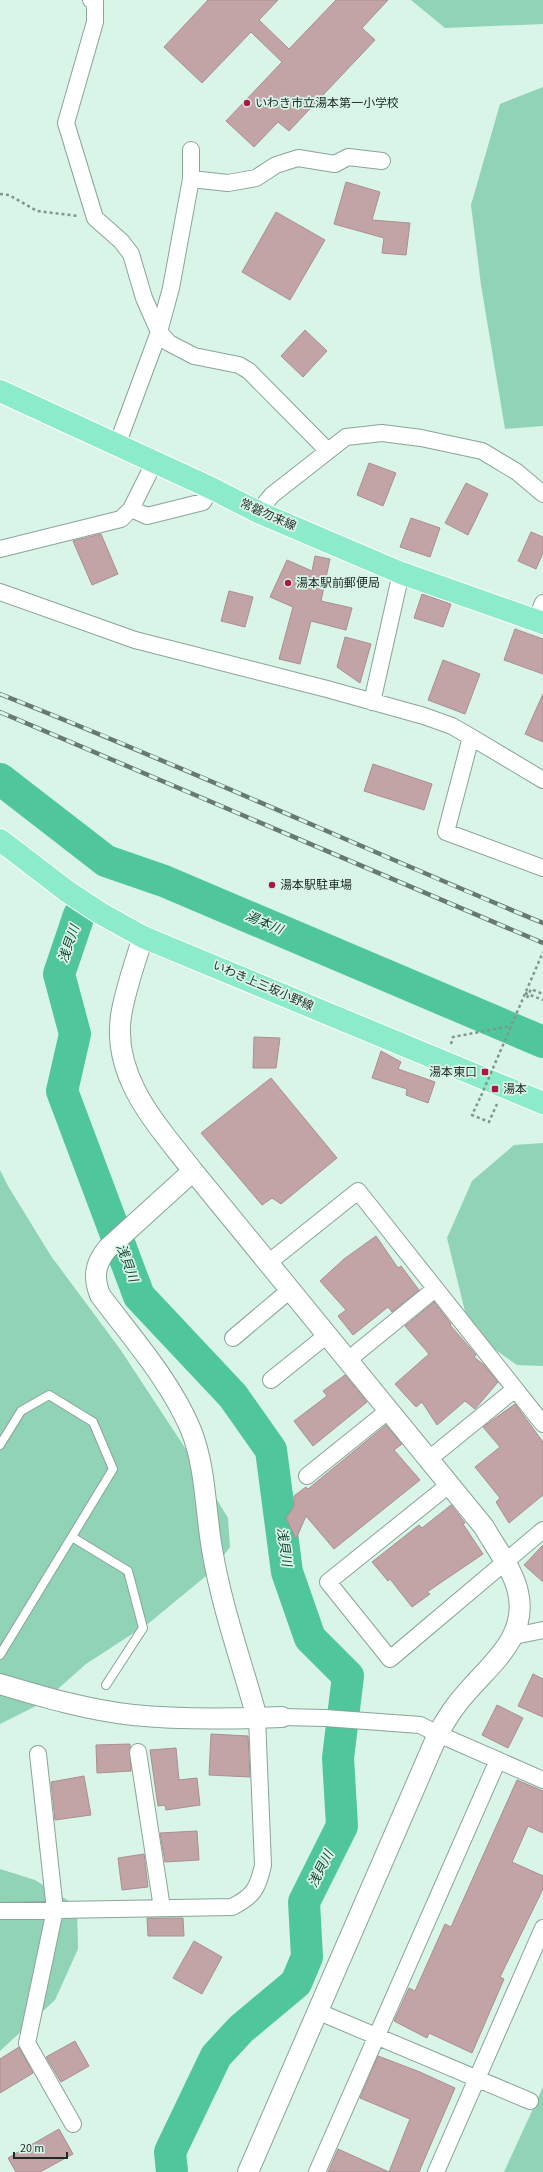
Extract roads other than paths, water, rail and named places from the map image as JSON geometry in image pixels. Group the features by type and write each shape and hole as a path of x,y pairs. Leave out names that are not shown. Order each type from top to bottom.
{"main road":[{"name":"常磐勿来線","path":"0,391 211,488 258,512 401,573 541,615"},
{"name":"いわき上三坂小野線","path":"0,840 68,892 100,913 143,937 543,1103"}],"street":[{"path":"91,0 95,2 95,22 66,123 95,218 121,241 131,254 144,298 159,332 169,342 194,356 239,365 249,371 328,451"},
{"path":"117,445 159,332 171,288 191,179 191,150"},
{"path":"191,179 228,182 256,178 276,165 298,158 335,164 348,157 382,161"},
{"path":"258,512 272,495 346,437 382,433 462,446 482,452 517,472 543,494"},
{"path":"0,549 121,519 131,509 154,463"},
{"path":"131,509 147,516 203,502 211,488"},
{"path":"372,702 401,573"},
{"path":"0,592 135,640 327,689 424,716 452,726 543,780"},
{"path":"471,737 446,832 543,868"},
{"path":"143,937 121,1016 119,1039 124,1066 135,1092 152,1119 193,1171 484,1527 505,1563 518,1591 520,1612 514,1636 498,1660 449,1712 438,1734 319,2012 248,2172"},
{"path":"0,1911 232,1906 253,1892 259,1882 263,1865 256,1718 218,1576 212,1548 200,1457 191,1430 160,1375 100,1295 95,1281 96,1269 100,1258 107,1249 130,1226 193,1171"},
{"path":"268,1263 358,1191 543,1424"},
{"path":"348,1360 435,1289"},
{"path":"233,1338 290,1290"},
{"path":"271,1380 327,1335"},
{"path":"429,1459 515,1389"},
{"path":"308,1476 389,1410"},
{"path":"450,1484 328,1582 390,1659 543,1530"},
{"path":"514,1636 543,1630"},
{"path":"0,1684 35,1694 132,1715 189,1719 282,1717 325,1718 420,1725 543,1780"},
{"path":"138,1752 162,1908"},
{"path":"38,1754 55,1910 26,2043 73,2124"},
{"path":"317,2172 498,1760"},
{"path":"436,2172 478,2080 543,1928"},
{"path":"319,2012 530,2101"}],"lane":[{"path":"0,1445 21,1411 49,1395 93,1422 113,1469 0,1655"},
{"path":"72,1536 128,1571 143,1628 106,1685"}],"waterway":[{"name":"湯本川","path":"0,779 106,861 164,881 543,1042"},
{"name":"浅貝川","path":"79,915 59,974 75,1034 62,1091 139,1296 233,1396 271,1450 287,1572 310,1638 348,1676 338,1758 342,1826 304,1902 307,1957 296,1983 241,2029 216,2056 170,2152 172,2172"}],"railway":[{"path":"0,694 204,778 543,923"},
{"path":"0,712 543,943"}],"place":[{"name":"いわき市立湯本第一小学校","path":"247,103"},
{"name":"湯本駅前郵便局","path":"288,583"},
{"name":"湯本駅駐車場","path":"272,885"},
{"name":"湯本東口","path":"485,1072"},
{"name":"湯本","path":"495,1089"}]}
